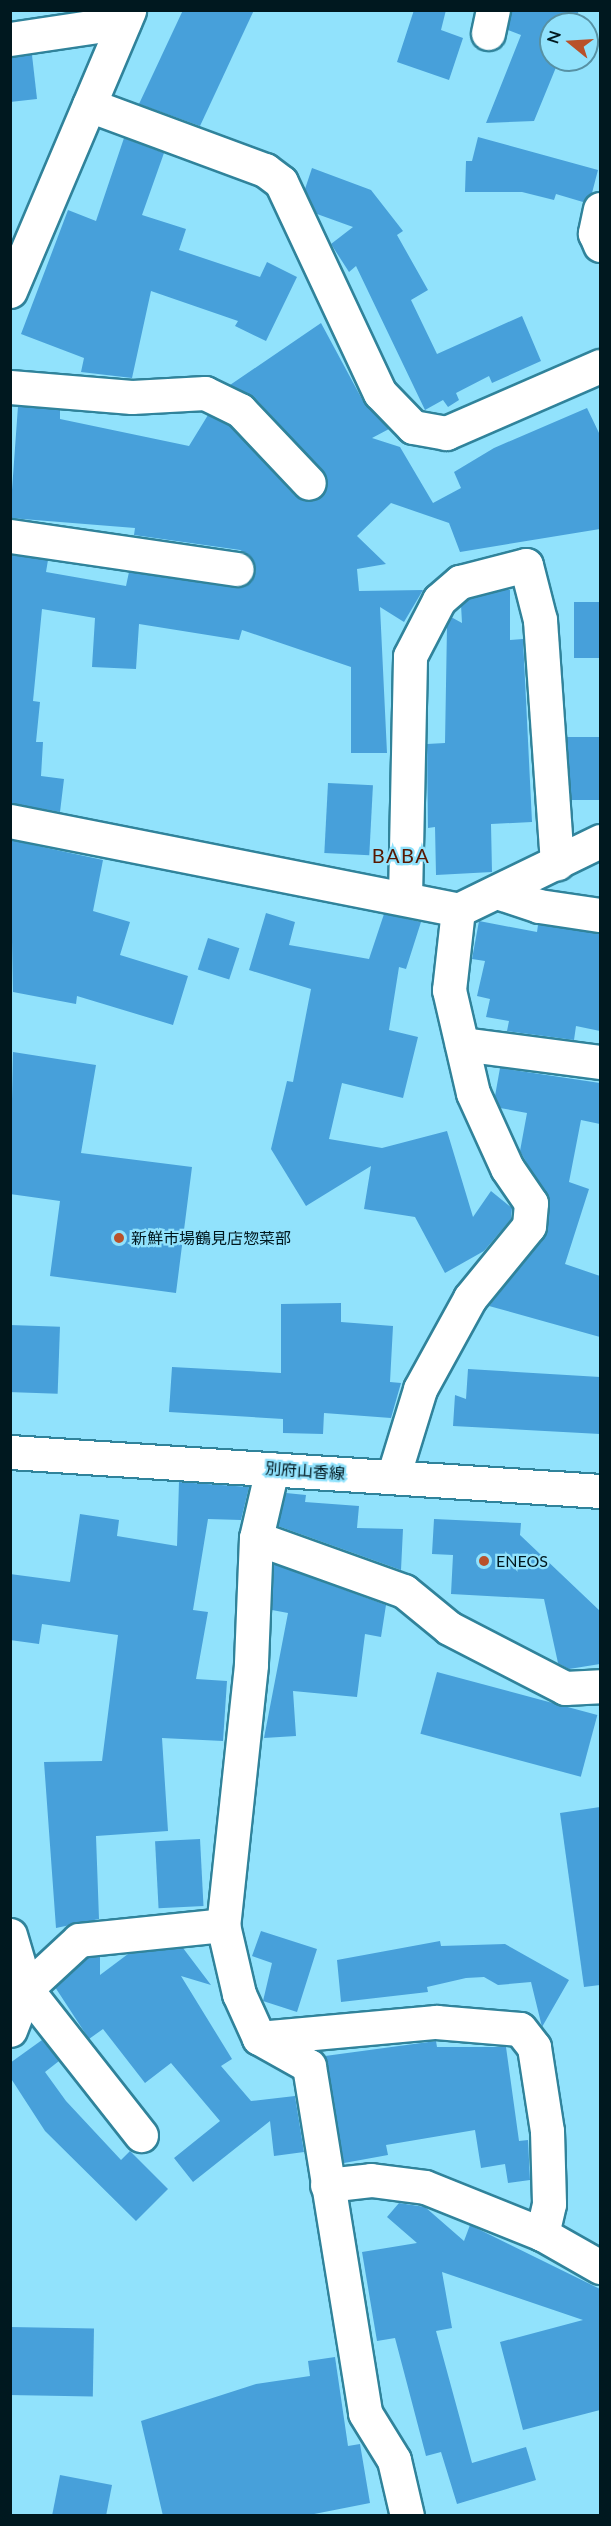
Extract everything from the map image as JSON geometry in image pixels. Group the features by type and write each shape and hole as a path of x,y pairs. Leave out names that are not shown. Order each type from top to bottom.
{"street":[{"path":"10,39 127,16"},
{"path":"10,291 127,16"},
{"path":"89,105 265,170 281,182 380,393 413,427 446,433 600,366"},
{"path":"600,209 595,233 600,246"},
{"path":"10,387 132,397 205,393 240,410 309,483"},
{"path":"10,536 237,569"},
{"path":"405,897 410,656 439,600 460,582 526,565 540,620 557,863"},
{"path":"10,821 405,897 458,910 600,841"},
{"path":"497,892 539,906 600,915"},
{"path":"393,1477 420,1389 470,1298 529,1226 531,1203 507,1168 473,1093 449,990 458,910"},
{"path":"462,1044 600,1062"},
{"name":"別府山香線","path":"10,1452 600,1491"},
{"path":"272,1469 256,1538 251,1665 223,1925 239,1994 258,2038 309,2066 365,2414 394,2460 406,2515"},
{"path":"256,1538 404,1591 449,1628 565,1688 600,1686"},
{"path":"10,2030 27,1989 79,1940 223,1925"},
{"path":"10,1935 27,1989 141,2135"},
{"path":"258,2038 436,2022 520,2029 534,2047 547,2131 549,2204 542,2234"},
{"path":"327,2185 371,2180 425,2187 542,2234 600,2267"}],"building":[{"path":"183,10 254,10 200,126 139,104"},
{"path":"414,10 446,10 441,30 463,38 449,80 397,62"},
{"path":"511,10 579,10 578,12 539,12 539,72 554,72 534,121 486,123 521,35 508,30"},
{"path":"32,55 37,99 10,102 10,57"},
{"path":"478,137 598,170 592,193 583,202 556,194 554,200 522,192 465,192 466,161 472,161"},
{"path":"124,138 164,153 142,215 186,229 179,250 260,277 267,262 297,277 266,341 235,326 238,321 151,291 132,378 81,372 84,358 21,334 68,210 96,221"},
{"path":"312,168 371,190 403,231 397,235 428,290 411,300 437,354 522,316 541,361 492,383 489,376 456,393 459,400 448,407 443,400 425,410 356,266 349,272 331,244 353,227 317,214 305,189"},
{"path":"321,323 363,401 389,429 372,438 400,447 433,503 461,488 454,472 494,448 587,408 600,435 600,529 460,552 449,523 391,503 357,536 386,564 357,569 359,591 423,590 404,622 380,607 387,753 351,753 351,667 242,630 239,640 139,624 136,669 92,667 95,618 42,609 33,701 40,702 36,742 43,742 41,776 64,779 60,812 10,803 10,555 48,560 46,572 126,586 129,572 235,588 251,581 256,571 249,555 240,550 134,535 135,528 10,518 18,406 60,410 60,419 189,446 208,415 229,425 295,496 314,501 327,489 323,471 254,397 230,385"},
{"path":"510,590 510,640 523,639 532,822 491,824 492,872 436,875 435,827 428,828 427,744 445,743 447,626 451,617 462,623 461,605 469,599"},
{"path":"574,602 600,602 600,658 574,658"},
{"path":"567,737 600,737 600,800 567,800"},
{"path":"328,783 373,785 369,855 324,853"},
{"path":"10,840 103,860 93,911 130,922 120,955 188,976 173,1025 77,996 76,1004 13,992"},
{"path":"266,913 295,922 289,945 369,959 384,914 421,922 406,969 399,967 389,1030 418,1037 403,1098 342,1083 329,1139 382,1148 447,1131 473,1217 491,1191 512,1208 511,1219 484,1251 445,1273 415,1217 364,1209 371,1166 306,1206 271,1149 287,1081 293,1082 311,989 249,970"},
{"path":"479,921 537,932 538,925 600,933 600,1031 576,1026 574,1040 507,1031 509,1021 486,1017 490,999 477,996 485,961 472,959"},
{"path":"208,938 239,948 229,980 198,969"},
{"name":"新鮮市場鶴見店惣菜部","path":"13,1052 96,1065 81,1153 192,1167 176,1293 50,1276 60,1201 10,1194"},
{"path":"500,1068 600,1083 600,1124 581,1120 569,1182 589,1189 565,1264 600,1276 600,1337 489,1306 544,1238 550,1205 520,1151 527,1113 500,1108 495,1096"},
{"path":"341,1303 341,1322 393,1326 390,1382 401,1383 391,1418 324,1413 323,1434 283,1433 283,1419 169,1412 172,1367 281,1373 281,1304"},
{"path":"10,1325 60,1327 58,1394 10,1392"},
{"path":"468,1369 600,1377 600,1434 453,1426 455,1395 466,1399"},
{"path":"179,1482 249,1487 241,1520 208,1519 193,1610 208,1612 196,1679 227,1681 223,1741 162,1738 168,1831 96,1836 99,1919 56,1928 44,1762 102,1761 118,1635 42,1624 39,1644 10,1640 10,1574 70,1582 80,1514 119,1520 117,1536 177,1546"},
{"path":"286,1493 306,1495 305,1502 359,1506 357,1528 403,1529 401,1570 278,1526"},
{"path":"434,1519 521,1523 520,1535 600,1611 600,1664 569,1669 558,1663 544,1599 451,1594 453,1555 432,1554"},
{"path":"274,1564 386,1605 381,1637 365,1634 357,1697 293,1691 296,1736 264,1738 288,1613 272,1610"},
{"path":"437,1672 597,1715 581,1777 420,1734"},
{"path":"600,1807 600,1985 584,1987 560,1813"},
{"path":"200,1839 204,1906 159,1908 155,1841"},
{"path":"261,1931 317,1949 297,2012 263,2001 272,1963 252,1956"},
{"path":"440,1941 441,1946 505,1944 569,1980 542,2027 531,1982 498,1985 484,1977 466,1978 427,1987 428,1992 341,2002 337,1960"},
{"path":"183,1948 211,1985 181,1976 232,2059 221,2066 251,2101 295,2096 304,2152 274,2156 270,2121 193,2182 174,2158 220,2121 171,2063 145,2083 103,2029 89,2039 55,1987 87,1958 100,1957 100,1975 128,1954"},
{"path":"42,2040 59,2061 45,2072 66,2101 121,2160 130,2151 168,2189 136,2221 45,2131 10,2077 10,2063"},
{"path":"436,2041 437,2047 506,2047 519,2141 528,2140 530,2180 508,2183 505,2164 481,2168 475,2130 386,2145 388,2155 344,2163 325,2056"},
{"path":"399,2203 425,2207 464,2241 470,2225 600,2289 600,2410 523,2430 500,2342 583,2320 442,2272 452,2328 436,2331 472,2463 526,2447 536,2480 457,2504 441,2452 426,2456 395,2338 377,2341 362,2252 417,2243 387,2217"},
{"path":"10,2327 94,2328 93,2396 10,2395"},
{"path":"335,2357 348,2446 360,2444 370,2503 304,2516 163,2516 141,2421 256,2384 310,2376 308,2361"},
{"path":"60,2475 112,2485 106,2516 52,2516"}],"place":[{"name":"新鮮市場鶴見店惣菜部","path":"119,1238"},
{"name":"ENEOS","path":"484,1561"}],"district":[{"name":"BABA","path":"401,855"}]}
